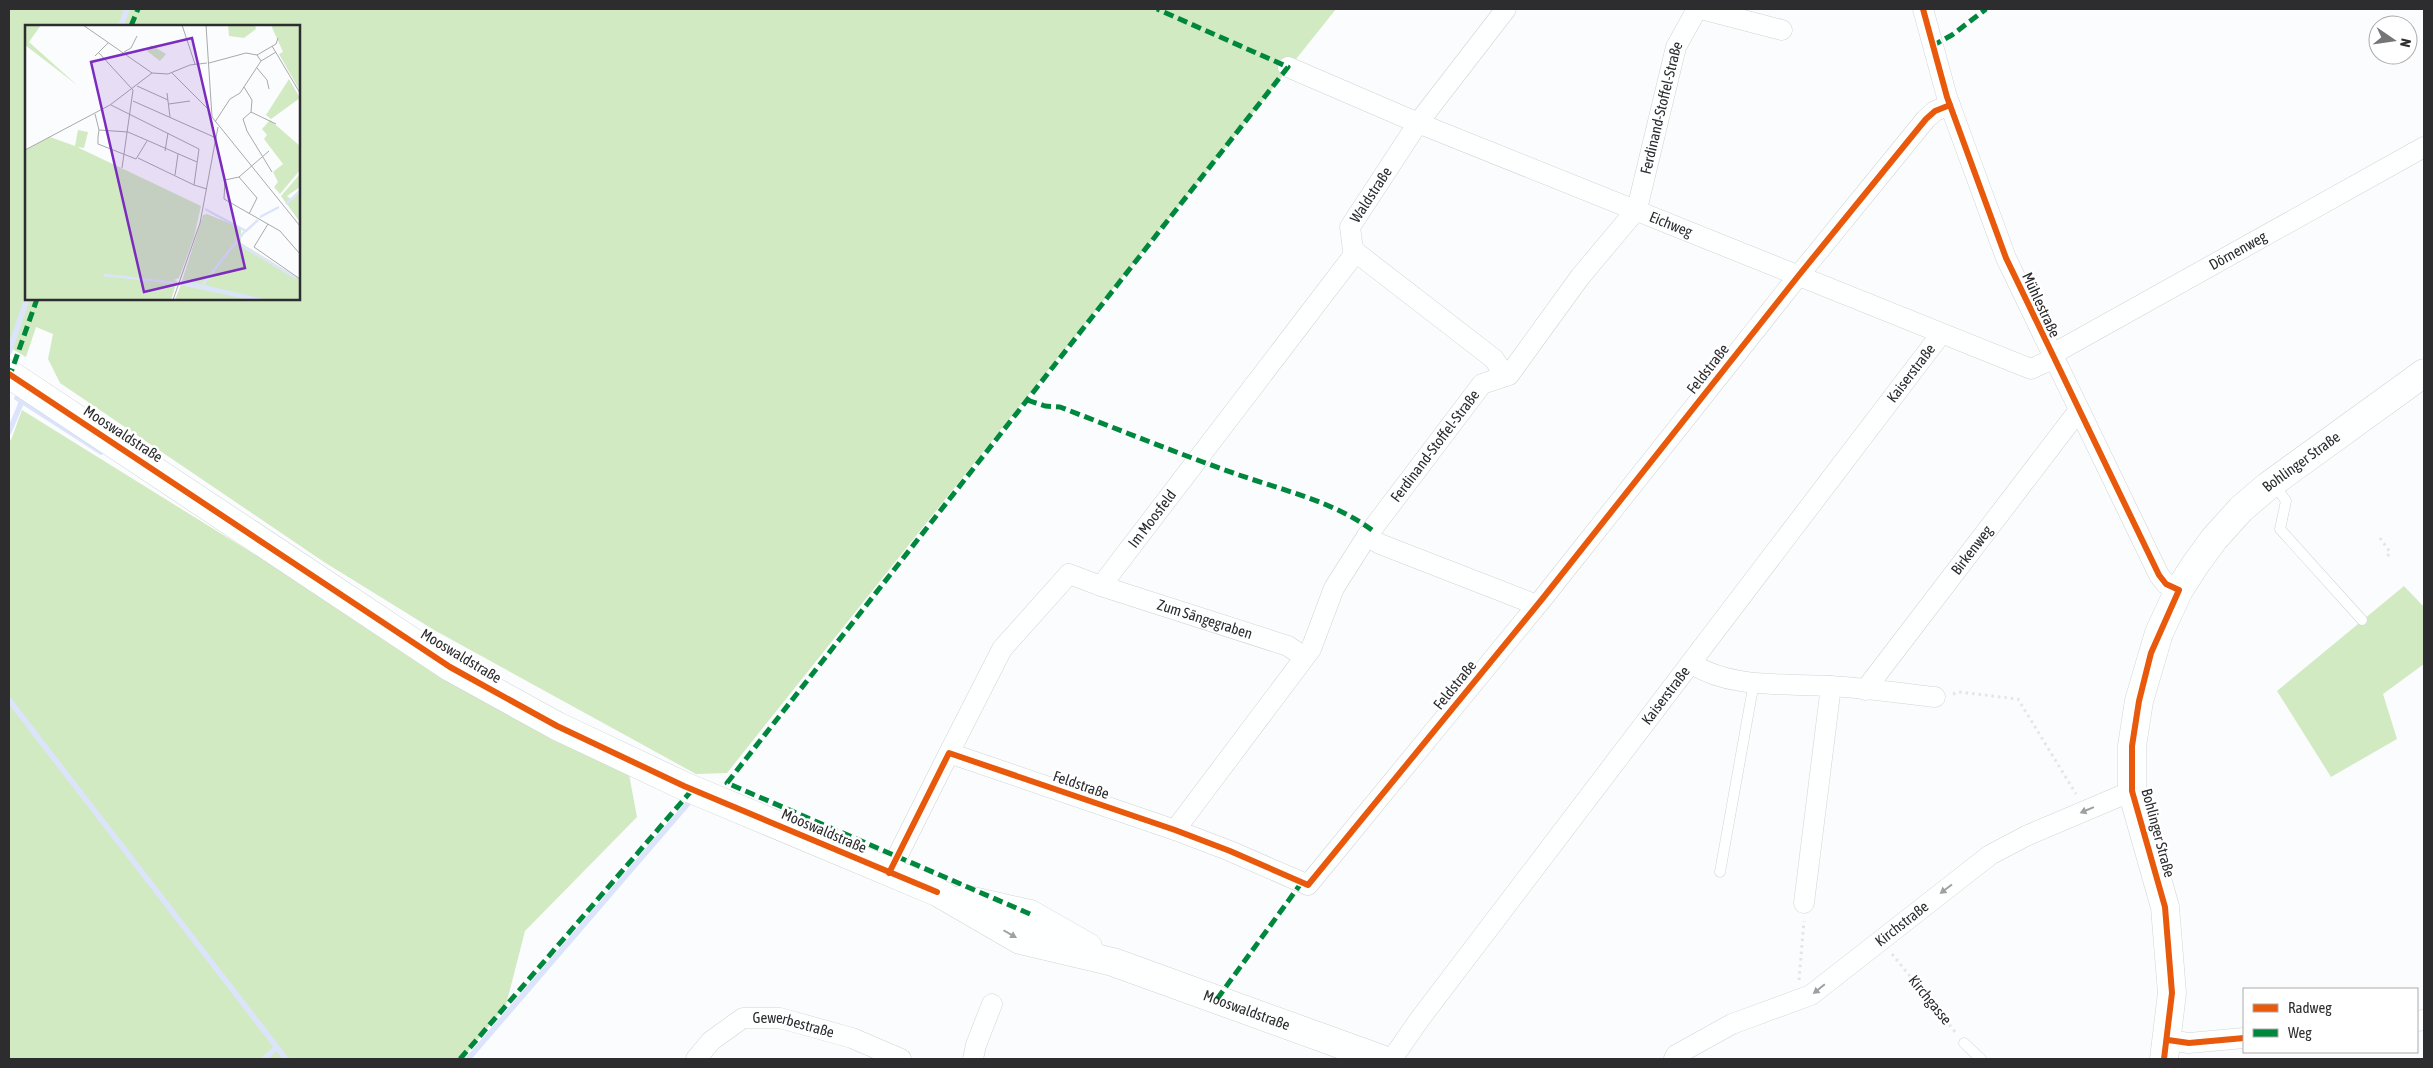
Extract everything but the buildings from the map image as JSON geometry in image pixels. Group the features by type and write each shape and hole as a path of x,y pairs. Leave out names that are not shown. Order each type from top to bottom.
{"main road":[{"name":"Bohlinger Straße","path":"2166,1050 2172,993 2166,907 2132,791 2132,746 2139,701 2158,633 2178,590 2214,538 2241,509 2273,483 2424,373"},
{"name":"Mooswaldstraße","path":"9,374 450,667 557,726 684,786 937,892 1020,940 1113,962 1381,1059"}],"street":[{"name":"Waldstraße","path":"1356,252 1353,250 1350,227 1418,122 1506,9"},
{"name":"Ferdinand-Stoffel-Straße","path":"1175,830 1311,649 1334,588 1368,536 1482,384 1508,375 1580,277 1637,209 1676,47 1697,9"},
{"path":"1701,9 1782,30"},
{"name":"Mühlestraße","path":"1923,9 1950,105 2006,258 2159,576 2166,584 2178,590"},
{"name":"Eichweg","path":"1288,67 1418,122 2031,369 2052,357"},
{"name":"Feldstraße","path":"949,753 1175,830 1230,851 1308,885 1535,607 1799,275 1926,119 1935,111 1950,105"},
{"name":"Dörnenweg","path":"2052,357 2424,147"},
{"path":"1356,252 1494,359 1505,376"},
{"name":"Im Moosfeld","path":"1101,586 1356,252"},
{"name":"Kaiserstraße","path":"1392,1059 1413,1028 1692,664 1941,334"},
{"name":"Birkenweg","path":"1864,690 2079,410"},
{"path":"1368,536 1380,544 1528,602 1535,607"},
{"path":"889,873 1002,649 1069,574 1101,586"},
{"name":"Zum Sängegraben","path":"1101,586 1288,646 1304,657"},
{"path":"1692,664 1709,674 1726,679 1831,686 1935,697"},
{"path":"1804,903 1831,686"},
{"name":"Kirchstraße","path":"1674,1059 1676,1055 1732,1024 1812,995 1880,939 1990,855 2026,836 2132,791"},
{"path":"973,1059 976,1045 992,1004"},
{"name":"Gewerbestraße","path":"696,1059 711,1041 743,1018 780,1018 852,1038 901,1059"},
{"path":"2166,1050 2189,1044 2243,1038"}],"lane":[{"path":"2273,483 2286,501 2280,529 2362,620"},
{"path":"1720,872 1754,682"},
{"path":"1964,1044 1981,1059"}],"path":[{"path":"2380,538 2390,552 2387,558"},
{"path":"1935,697 1959,692 2018,699 2086,811"},
{"path":"1800,999 1798,991 1804,940 1804,903"}],"green space":[{"path":"9,9 1336,9 727,773 696,774 434,630 324,562 60,383 48,359 53,334 36,327 26,357 9,347"},
{"path":"22,410 410,651 629,774 637,817 525,931 506,1005 462,1059 9,1059 9,439 11,440"},
{"path":"2404,586 2424,607 2424,664 2383,694 2397,739 2331,777 2277,691"}],"waterway":[{"path":"121,25 127,9"},
{"path":"9,352 27,300"},
{"path":"17,398 101,452"},
{"path":"9,432 22,401"},
{"path":"9,700 286,1059"},
{"path":"468,1059 691,800"},
{"path":"264,1059 276,1048"}],"marked path":[{"path":"131,25 138,9"},
{"path":"1030,914 727,783 1288,67 1157,9"},
{"path":"1932,46 1952,35 1986,9"},
{"path":"9,378 37,300"},
{"path":"1027,400 1045,406 1060,407 1217,467 1325,504 1372,530"},
{"path":"460,1059 692,790"},
{"path":"1217,999 1302,882"}],"cycle path":[{"path":"1923,9 1947,97 2006,258 2159,575 2166,584 2179,590 2151,653 2139,701 2132,746 2132,791 2165,907 2172,993 2164,1059"},
{"path":"889,873 949,753 1175,830 1230,851 1308,885 1543,598 1799,275 1926,119 1935,111 1950,105"},
{"path":"9,374 450,667 557,726 684,786 937,892"},
{"path":"2168,1040 2189,1043 2243,1038"}]}
